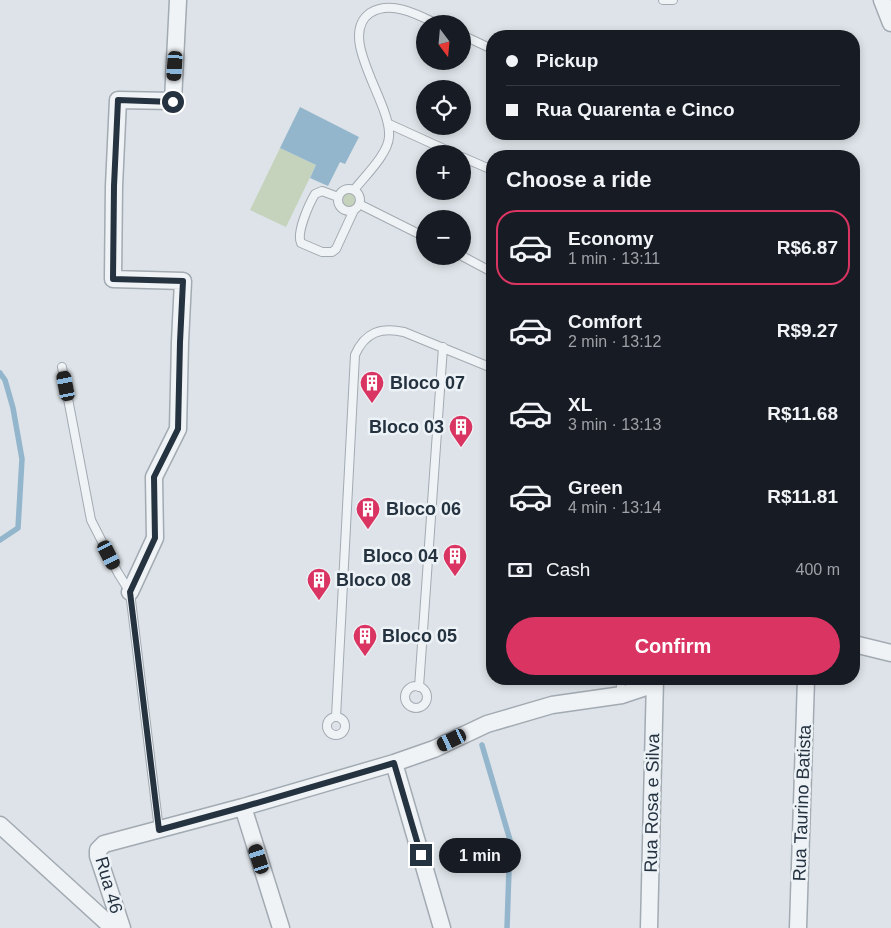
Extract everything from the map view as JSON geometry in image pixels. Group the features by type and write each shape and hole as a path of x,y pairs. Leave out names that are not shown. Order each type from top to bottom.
{"street":[{"path":"130,592 155,538 154,477 178,429 183,281 113,279 114,186 118,100 173,102 178,0"},
{"path":"882,0 891,23"},
{"path":"860,645 891,653"},
{"path":"159,830 394,763 434,749 487,724 552,705 622,695 647,685"},
{"name":"Rua Rosa e Silva","path":"649,928 655,685"},
{"name":"Rua Taurino Batista","path":"798,928 806,685"},
{"path":"394,763 442,928"},
{"path":"243,807 281,928"},
{"path":"0,825 113,928"},
{"name":"Rua 46","path":"122,928 98,856 98,850 104,844 159,830"}],"lane":[{"path":"664,0 673,0"},
{"path":"354,190 386,150 389,138 389,124 386,113 363,59 358,41 359,29 366,16 378,7 389,6 407,10 418,15"},
{"path":"471,39 486,46"},
{"path":"389,124 435,145"},
{"path":"471,161 486,167"},
{"path":"354,190 344,190 338,197 337,202 340,208 347,211 357,207 416,233"},
{"path":"338,197 322,191 315,194 299,236 301,243 322,252 332,252 336,249 357,207 359,196 354,190"},
{"path":"471,261 486,269"},
{"path":"336,717 355,354 360,344 366,338 378,331 392,330 404,332 486,365"},
{"path":"419,686 443,347"},
{"path":"62,367 91,520 118,573 130,592 159,830"},
{"path":"621,685 622,695"}],"green space":[{"path":"280,148 316,165 286,227 250,210"},
{"path":"344,189 352,189 359,196 359,204 352,211 344,211 337,204 337,196"}],"water":[{"path":"300,107 359,137 345,164 340,162 328,186 310,178 316,165 280,148"}],"waterway":[{"path":"0,373 5,380 13,408 22,459 18,528 0,540"},
{"path":"482,745 510,840 507,928"}],"place":[{"name":"Bloco 07","path":"372,404"},
{"name":"Bloco 03","path":"461,448"},
{"name":"Bloco 06","path":"368,530"},
{"name":"Bloco 04","path":"455,577"},
{"name":"Bloco 08","path":"319,601"},
{"name":"Bloco 05","path":"365,657"}],"route":[{"path":"173,102 118,100 114,186 113,279 183,281 178,429 154,477 155,538 130,592 159,830 394,763 421,855"}]}
